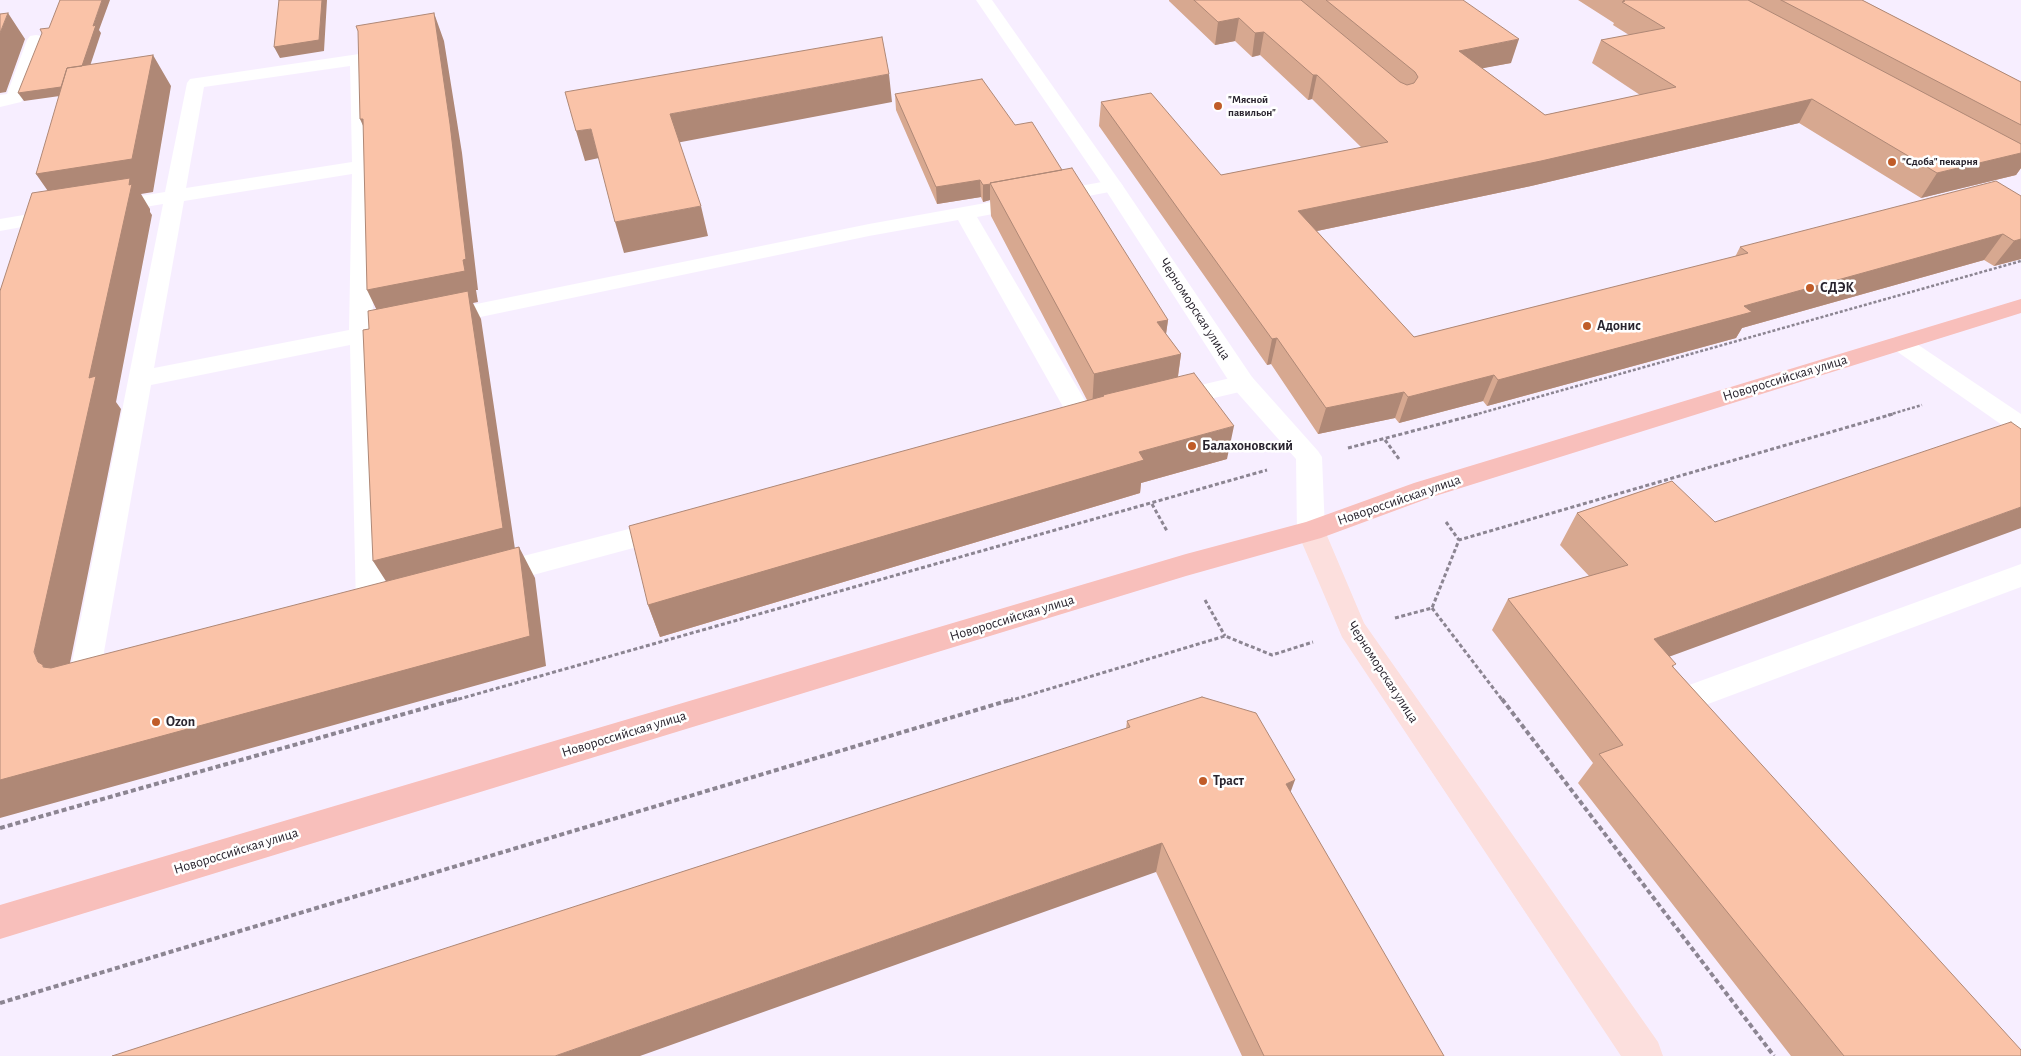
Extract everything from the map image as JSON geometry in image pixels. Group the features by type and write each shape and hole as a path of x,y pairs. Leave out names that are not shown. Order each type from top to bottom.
{"main road":[{"name":"Новороссийская улица","path":"0,922 1186,565 1311,531 1423,490 2021,306"},
{"name":"Черноморская улица","path":"1311,531 1352,629 1644,1056"}],"street":[{"name":"Черноморская улица","path":"984,0 1114,186 1244,383 1309,457 1311,531"},
{"path":"0,101 15,98 36,40"},
{"path":"122,672 83,683 196,84 359,59 362,166 361,335 371,606"},
{"path":"0,225 362,166"},
{"path":"141,379 869,230 1114,186"},
{"path":"964,213 1094,418 1055,428"},
{"path":"1900,343 2021,426"},
{"path":"1150,405 1244,383"},
{"path":"468,581 689,524"},
{"path":"1692,697 2021,575"}],"path":[{"path":"0,828 1152,504 1309,457 1384,440 2021,261"},
{"path":"1432,608 1459,540 1972,391"},
{"path":"0,1003 1225,636 1272,655 1352,629 1432,608"},
{"path":"1432,608 1774,1056"}],"building":[{"path":"60,0 102,0 93,26 96,25 82,66 67,68 61,87 18,93 42,33 40,29 49,28"},
{"path":"279,0 322,0 319,40 274,47"},
{"path":"1194,0 1301,0 1400,82 1407,85 1414,83 1418,77 1415,72 1326,0 1463,0 1519,39 1459,51 1545,115 1676,87 1601,40 1665,28 1622,2 1625,1 1623,0 1748,0 2021,144 2021,153 1937,173 1812,99 1541,161 1298,211 1414,337 1748,253 1740,247 1996,181 2021,196 2021,239 2014,241 2003,234 1744,306 1752,312 1498,380 1494,375 1408,397 1404,392 1326,408 1277,338 1272,339 1101,102 1151,93 1221,175 1388,142 1317,75 1313,75 1264,32 1255,33 1239,18 1218,22"},
{"path":"1781,0 1862,0 2021,82 2021,125"},
{"path":"8,13 0,33 0,14"},
{"path":"434,13 450,124 466,259 463,260 465,271 367,290 363,119 360,119 358,31 356,26"},
{"path":"882,37 889,74 670,114 701,206 615,222 591,129 576,131 565,92"},
{"path":"153,55 132,159 36,174 67,68"},
{"path":"982,79 1015,125 1032,122 1062,170 991,184 983,185 980,180 936,187 895,94"},
{"path":"1072,168 1168,320 1157,322 1181,354 1094,374 990,183"},
{"path":"130,178 129,185 132,184 89,378 96,376 34,652 38,662 43,667 51,668 519,547 530,636 0,780 0,291 32,193"},
{"path":"468,291 503,528 373,561 363,330 369,329 368,311"},
{"path":"1194,373 1234,426 1139,452 1144,460 648,605 629,526 1103,395"},
{"path":"2011,422 2021,429 2021,507 1654,639 1676,664 1672,666 2021,1050 2021,1056 1844,1056 1599,754 1623,745 1508,599 1628,565 1577,513 1672,481 1715,522"},
{"path":"1202,697 1256,713 1295,780 1286,784 1444,1056 1264,1056 1162,843 555,1056 112,1056 1130,727 1127,721"}],"place":[{"name":"\"Мясной павильон\"","path":"1218,106"},
{"name":"\"Сдоба\" пекарня","path":"1892,162"},
{"name":"СДЭК","path":"1810,288"},
{"name":"Адонис","path":"1587,326"},
{"name":"Балахоновский","path":"1192,446"},
{"name":"Ozon","path":"156,722"},
{"name":"Траст","path":"1203,781"}]}
